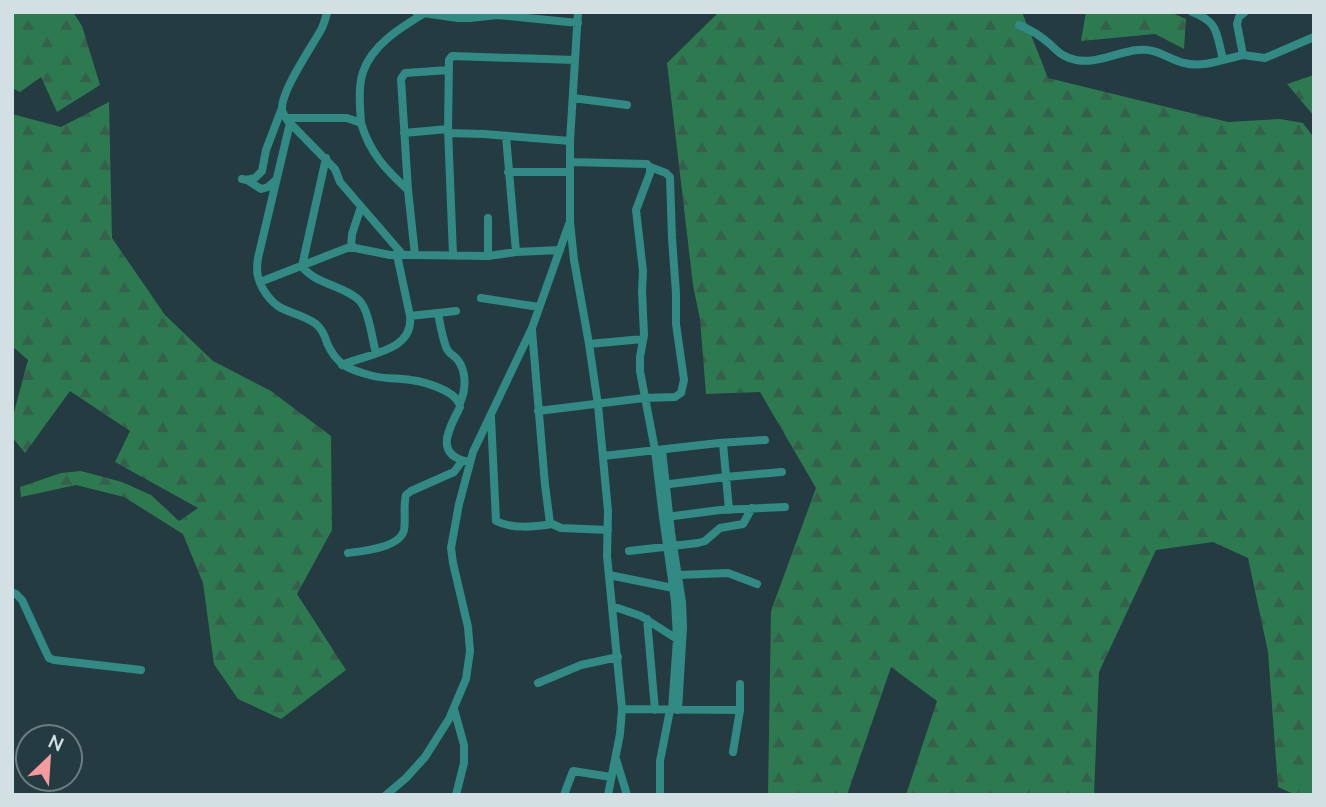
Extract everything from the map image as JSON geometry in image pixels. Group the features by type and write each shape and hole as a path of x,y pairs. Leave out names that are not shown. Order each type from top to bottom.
{"street":[{"path":"276,180 261,189 244,179 255,178 262,171 266,150 293,79 320,31 327,12"},
{"path":"578,12 570,141 570,222 598,405 608,530 607,556 622,709 616,759 608,795"},
{"path":"1192,12 1212,23 1223,59"},
{"path":"1243,55 1237,24 1239,17 1245,12"},
{"path":"408,190 393,176 368,144 361,123 362,74 368,61 384,42 420,13 458,15 470,19 496,14 578,23"},
{"path":"1019,25 1032,30 1060,54 1071,59 1091,61 1136,50 1152,49 1184,63 1210,64 1243,55 1265,58 1314,37"},
{"path":"453,255 448,131 449,60 453,56 575,60"},
{"path":"415,255 401,79 405,73 449,70"},
{"path":"573,98 627,105"},
{"path":"282,108 288,120 335,169 340,182 400,255 410,331 404,339 388,348 342,365"},
{"path":"288,120 347,118 361,123"},
{"path":"288,120 258,258 260,282 275,305 319,327 332,353 342,365 371,375 427,384 451,394 460,403"},
{"path":"404,133 448,131 570,141"},
{"path":"506,136 516,252"},
{"path":"326,158 302,266 306,272 358,300 365,309 376,353"},
{"path":"538,411 675,397 681,393 684,380 676,324 670,177 647,164 570,162"},
{"path":"650,167 636,210 643,271 640,371 658,450 677,589"},
{"path":"509,172 570,172"},
{"path":"351,248 352,233 361,207"},
{"path":"488,218 488,256"},
{"path":"386,795 425,757 454,709 466,678 470,637 451,548 466,462 531,328 570,222"},
{"path":"260,282 351,248 400,255 488,256 516,252 573,254"},
{"path":"481,298 539,307"},
{"path":"410,316 456,311"},
{"path":"438,313 446,350 458,360 463,372 462,400 447,433 447,448 452,456 466,462"},
{"path":"531,328 548,508 552,524"},
{"path":"589,344 643,339"},
{"path":"491,414 496,521 513,526 539,527 552,524 558,527 608,530"},
{"path":"485,426 492,436"},
{"path":"603,456 765,440"},
{"path":"723,443 729,510"},
{"path":"348,553 380,547 401,537 404,528 405,495 454,472 466,462"},
{"path":"662,485 782,472"},
{"path":"666,517 785,507"},
{"path":"629,551 705,541 720,528 741,525 752,508"},
{"path":"660,795 660,761 673,710 679,641 678,575 670,546"},
{"path":"678,575 728,573 757,584"},
{"path":"609,575 677,589"},
{"path":"12,592 22,600 51,659 141,670"},
{"path":"612,606 647,619 679,641"},
{"path":"647,619 655,710"},
{"path":"538,683 581,665 618,657"},
{"path":"733,752 740,710 740,684"},
{"path":"454,709 464,745 464,763 456,795"},
{"path":"622,709 740,710"},
{"path":"616,759 627,795"},
{"path":"564,795 573,771 611,777"}],"green space":[{"path":"12,12 73,12 82,26 100,85 57,112 41,77 20,92 12,88"},
{"path":"719,12 1022,12 1048,78 1228,122 1280,119 1303,123 1314,138 1314,795 1296,795 1278,787 1268,652 1248,558 1213,542 1156,550 1099,672 1094,795 906,795 937,701 891,667 847,795 768,795 771,611 816,488 760,392 706,394 700,319 693,285 667,63"},
{"path":"1086,12 1170,12 1186,19 1184,49 1155,34 1081,41"},
{"path":"1314,75 1314,116 1287,84"},
{"path":"109,102 112,238 165,315 213,361 271,391 331,436 332,530 297,594 346,670 281,719 238,699 214,664 203,583 183,534 124,497 76,485 21,497 20,487 61,473 81,471 122,482 151,495 179,521 198,508 115,462 130,431 70,391 25,453 12,437 12,420 28,360 12,346 12,114 61,127"}]}
